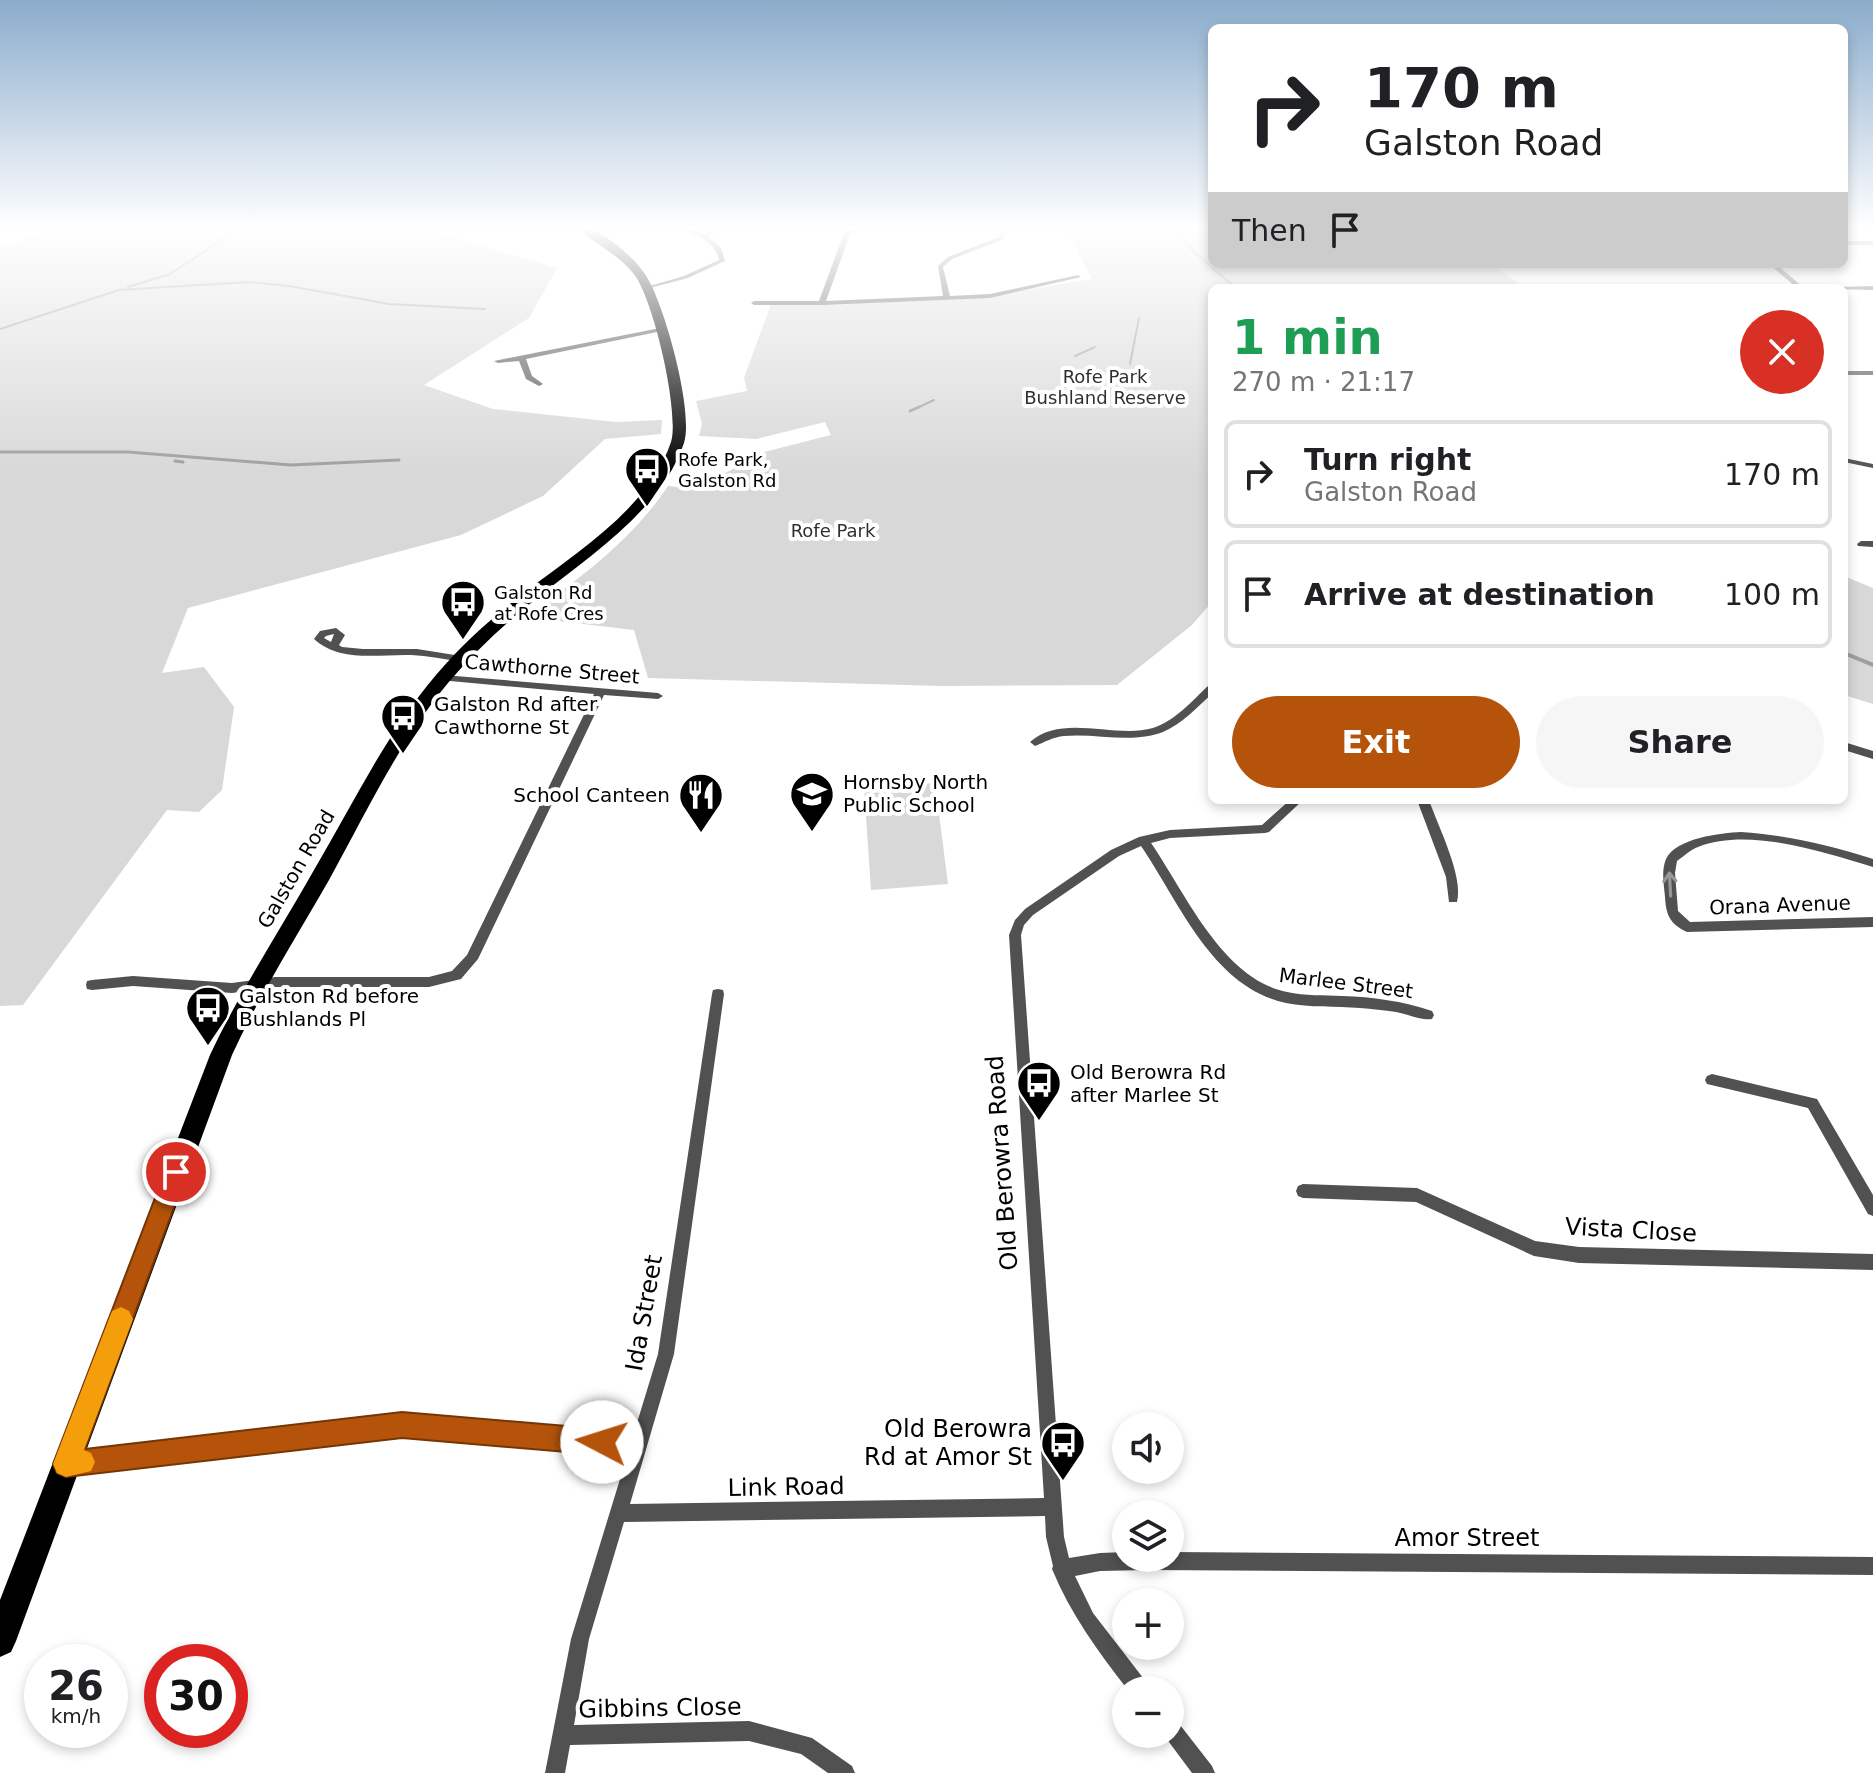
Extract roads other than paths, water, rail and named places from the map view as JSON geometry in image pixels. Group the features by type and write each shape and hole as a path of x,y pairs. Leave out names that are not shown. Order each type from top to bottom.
{"main road":[{"name":"Galston Road","path":"0,1641 221,1055 255,984 400,736 443,678 510,612 633,509 672,455 680,437 680,417 654,310"}],"street":[{"path":"498,361 660,330"},
{"path":"522,358 529,377 539,384"},
{"path":"1848,373 1873,373"},
{"path":"1848,461 1873,466"},
{"path":"1861,544 1873,544"},
{"path":"334,645 348,651 416,653 461,659"},
{"name":"Cawthorne Street","path":"443,678 658,696"},
{"path":"1035,742 1054,733 1142,733 1158,730 1174,721 1208,691"},
{"path":"92,985 133,981 232,988 255,984 429,982 464,970 600,692"},
{"path":"1848,747 1873,755"},
{"name":"Old Berowra Road","path":"1129,1676 1081,1614 1061,1569 1051,1507 1015,935 1029,912 1115,853 1143,840 1170,834 1240,833 1265,829 1293,804"},
{"path":"1425,804 1452,877 1453,899"},
{"name":"Orana Avenue","path":"1873,863 1823,847 1762,836 1708,840 1684,849 1672,859 1669,873 1672,913 1687,927 1873,922"},
{"name":"Marlee Street","path":"1143,840 1226,964 1246,983 1284,997 1381,1003 1427,1015"},
{"name":"Ida Street","path":"555,1773 580,1639 666,1354 718,994"},
{"path":"1712,1080 1812,1103 1873,1209"},
{"name":"Vista Close","path":"1303,1191 1417,1195 1534,1248 1579,1255 1873,1262"},
{"path":"66,1464 402,1425 639,1445"},
{"name":"Link Road","path":"618,1513 1051,1507"},
{"name":"Amor Street","path":"1061,1569 1100,1562 1147,1561 1873,1566"},
{"name":"Gibbins Close","path":"561,1735 749,1731 805,1745 845,1773"},
{"path":"1184,1746 1205,1773"}],"waterway":[{"path":"0,329 59,310"},
{"path":"1130,364 1139,318"},
{"path":"1075,356 1095,347"},
{"path":"915,409 934,400"},
{"path":"910,411 919,407"},
{"path":"0,452 128,452 291,465 399,460"},
{"path":"175,461 183,462"},
{"path":"1848,655 1873,665"}],"place":[{"name":"Rofe Park, Galston Rd","path":"647,508"},
{"name":"Galston Rd at Rofe Cres","path":"463,641"},
{"name":"Galston Rd after Cawthorne St","path":"403,755"},
{"name":"Hornsby North Public School","path":"812,833"},
{"name":"School Canteen","path":"701,834"},
{"name":"Galston Rd before Bushlands Pl","path":"208,1047"},
{"name":"Old Berowra Rd after Marlee St","path":"1039,1122"},
{"name":"Old Berowra Rd at Amor St","path":"1063,1482"}],"park label":[{"name":"Rofe Park Bushland Reserve","path":"1105,386"},
{"name":"Rofe Park","path":"833,530"}]}
